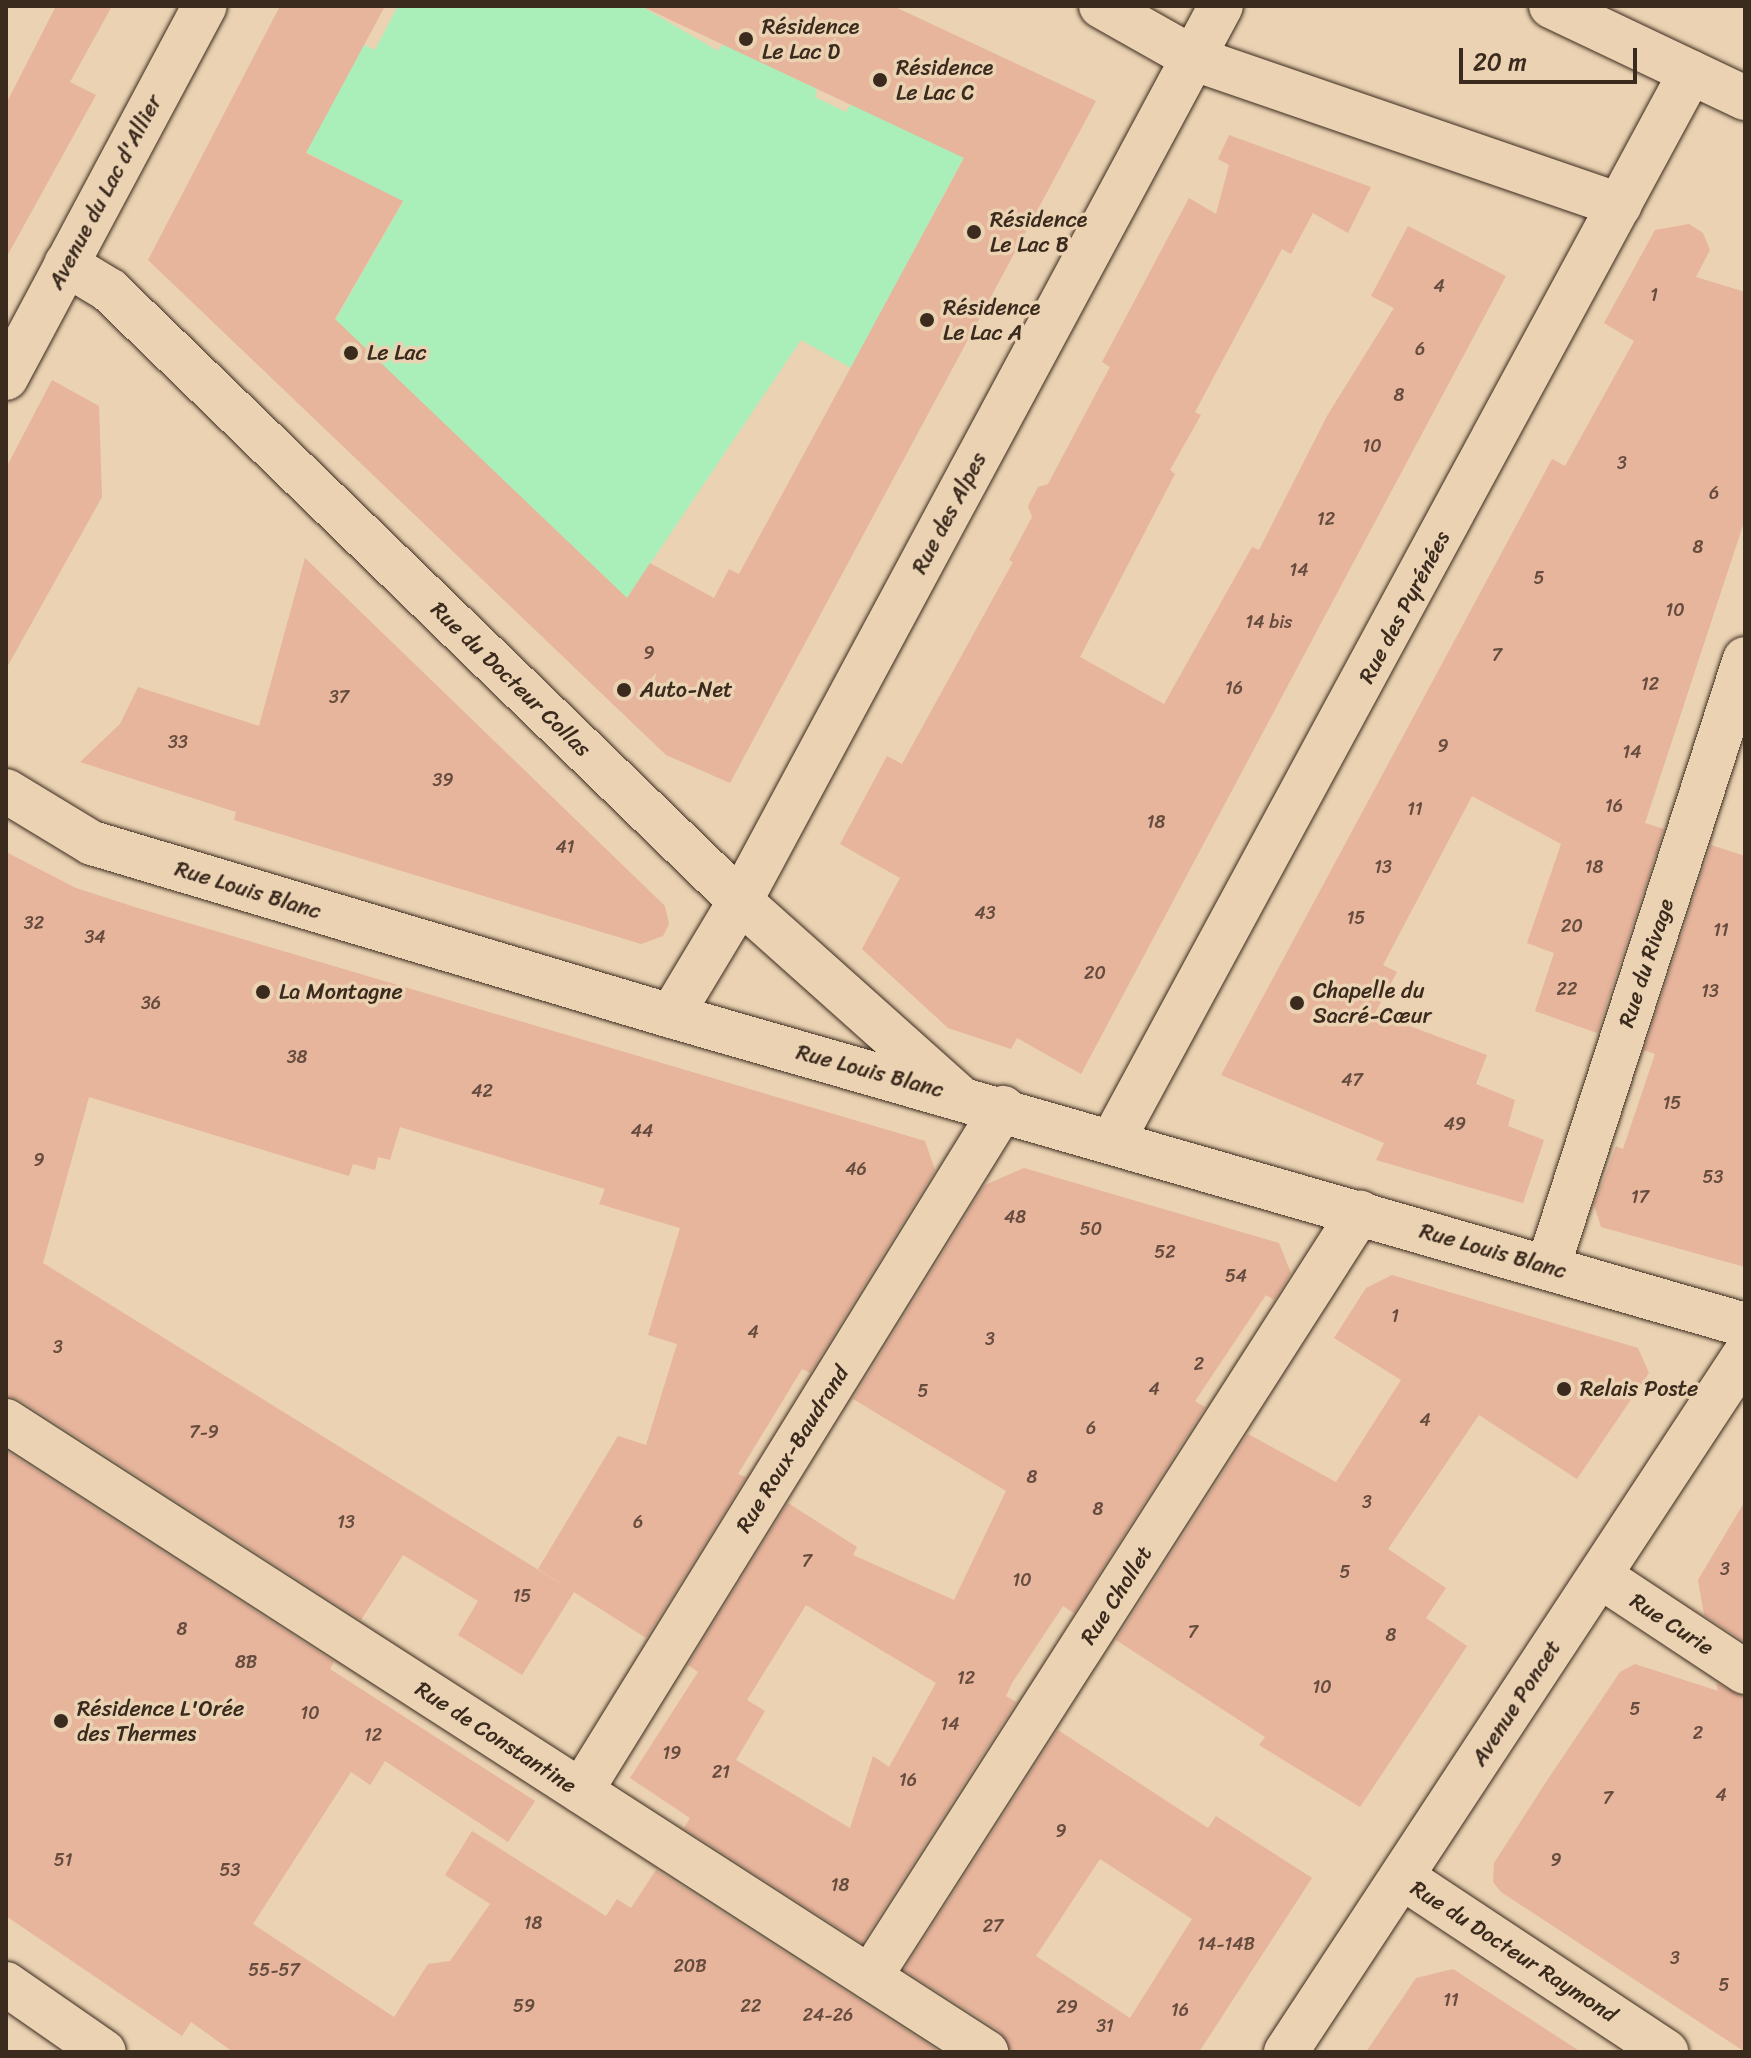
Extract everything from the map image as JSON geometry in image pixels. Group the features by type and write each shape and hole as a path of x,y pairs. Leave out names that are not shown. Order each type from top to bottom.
{"street":[{"name":"Avenue du Lac d'Allier","path":"6,378 205,6"},
{"path":"1101,6 1195,59 1620,205"},
{"name":"Rue des Alpes","path":"671,1016 740,901 1221,6"},
{"path":"1551,6 1745,98"},
{"name":"Rue des Pyrénées","path":"1113,1140 1691,72"},
{"name":"Rue du Docteur Collas","path":"66,264 109,290 740,901 957,1095"},
{"name":"Rue du Rivage","path":"1548,1267 1745,659"},
{"name":"Rue Louis Blanc","path":"6,791 92,843 671,1016 1003,1108 1745,1325"},
{"name":"Rue Roux-Baudrand","path":"581,1791 1003,1108"},
{"name":"Rue Chollet","path":"870,1977 1360,1212"},
{"name":"Avenue Poncet","path":"1286,2052 1745,1354"},
{"name":"Rue de Constantine","path":"6,1421 986,2052"},
{"name":"Rue Curie","path":"1600,1576 1745,1672"},
{"name":"Rue du Docteur Raymond","path":"1402,1877 1666,2052"},
{"path":"6,1984 104,2052"}],"green space":[{"path":"398,6 641,6 718,51 723,44 817,89 815,97 846,112 851,104 964,157 851,368 801,340 627,598 335,320 403,202 306,152 364,45 375,50"}],"building":[{"path":"56,6 112,6 70,82 96,95 6,258 6,104"},
{"path":"280,6 385,6 306,153 403,201 335,319 627,598 650,563 714,598 729,569 739,574 964,158 641,6 893,6 1096,101 730,783 666,755 148,260"},
{"path":"1229,135 1371,187 1348,233 1313,213 1291,254 1282,249 1195,412 1201,415 1170,470 1175,474 1080,657 1164,704 1252,547 1259,550 1327,416 1394,308 1371,296 1408,226 1506,276 1081,1074 1017,1038 1011,1049 948,1028 862,949 900,878 840,844 887,756 902,764 1013,562 1009,560 1032,517 1028,506 1038,487 1048,484 1110,367 1102,362 1189,198 1216,214 1229,165 1218,159"},
{"path":"1689,224 1703,233 1710,250 1696,277 1745,292 1745,519 1645,823 1664,829 1597,1033 1535,1011 1554,953 1527,943 1561,844 1472,796 1383,965 1397,972 1375,1013 1487,1055 1476,1084 1515,1100 1508,1126 1544,1140 1523,1203 1376,1160 1384,1143 1221,1075 1552,459 1565,466 1634,341 1604,323 1655,230"},
{"path":"52,380 99,406 102,497 6,669 6,468"},
{"path":"305,558 665,906 669,924 663,936 641,944 234,820 236,812 80,762 120,724 138,687 259,726"},
{"path":"1711,845 1745,856 1745,1267 1601,1227 1594,1205 1616,1146 1623,1149 1655,1054 1644,1050"},
{"path":"6,852 76,888 141,909 925,1141 935,1170 810,1373 802,1369 738,1474 746,1477 646,1638 574,1592 522,1675 458,1635 478,1601 403,1555 361,1620 20,1400 6,1396","holes":["89,1097 349,1176 353,1164 375,1170 378,1157 390,1160 400,1127 605,1189 599,1204 680,1228 648,1335 677,1344 646,1445 618,1436 538,1569 574,1592 43,1263"]},
{"path":"1024,1168 1279,1243 1291,1273 1274,1300 1266,1295 1195,1401 1205,1407 1074,1613 1063,1606 1012,1683 1006,1696 1016,1702 862,1943 684,1828 690,1818 630,1778 698,1672 688,1665 788,1503 857,1547 853,1555 954,1600 1006,1491 853,1399 985,1185","holes":["806,1605 936,1683 889,1767 873,1756 850,1828 736,1760 765,1711 747,1700"]},
{"path":"1392,1275 1638,1348 1649,1373 1577,1479 1479,1415 1388,1549 1446,1588 1426,1618 1467,1646 1360,1807 1259,1745 1265,1737 1116,1640 1248,1434 1336,1482 1401,1380 1334,1338 1366,1288"},
{"path":"6,1451 334,1662 330,1669 535,1801 508,1842 385,1761 370,1785 351,1772 253,1924 394,2017 428,1964 450,1961 490,1904 445,1875 472,1831 606,1916 617,1899 631,1908 656,1870 940,2052 233,2052 191,2022 182,2036 6,1916"},
{"path":"1745,1501 1745,1642 1704,1615 1698,1580"},
{"path":"1635,1664 1718,1691 1716,1683 1745,1697 1745,2052 1501,1892 1493,1882 1494,1863 1548,1779 1620,1672"},
{"path":"1058,1730 1208,1828 1216,1816 1312,1878 1199,2052 1011,2052 1000,2031 904,1970","holes":["1100,1859 1192,1919 1130,2018 1036,1956"]},
{"path":"1453,1969 1581,2052 1366,2052 1416,1978"}],"place":[{"name":"Résidence Le Lac D","path":"746,39"},
{"name":"Résidence Le Lac C","path":"880,80"},
{"name":"Résidence Le Lac B","path":"974,232"},
{"name":"Résidence Le Lac A","path":"927,320"},
{"name":"Le Lac","path":"351,353"},
{"name":"Auto-Net","path":"624,690"},
{"name":"La Montagne","path":"263,992"},
{"name":"Chapelle du Sacré-Cœur","path":"1297,1003"},
{"name":"Relais Poste","path":"1564,1389"},
{"name":"Résidence L'Orée des Thermes","path":"61,1721"}]}
